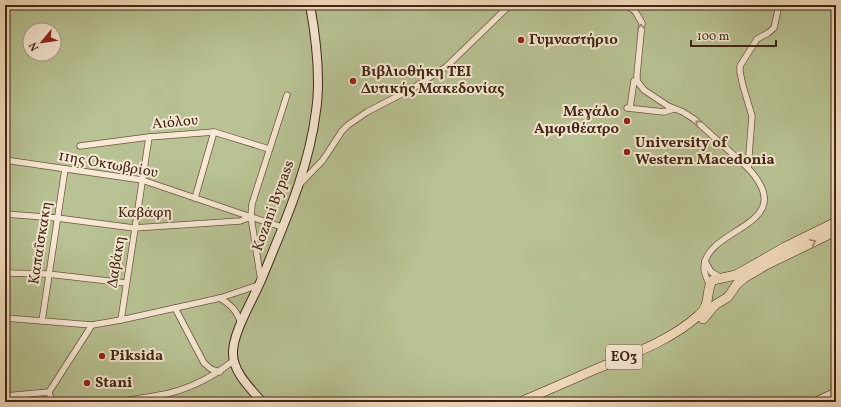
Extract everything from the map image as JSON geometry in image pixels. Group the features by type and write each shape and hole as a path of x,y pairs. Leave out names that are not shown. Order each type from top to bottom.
{"main road":[{"name":"Kozani Bypass","path":"233,361 234,343 282,227 298,186 305,162 316,110 318,76 310,5"},
{"path":"723,300 714,298 709,288 714,280 736,275 785,247 836,222"},
{"name":"ΕΟ3","path":"534,402 661,348 696,324 713,307 728,297 740,281 766,265 836,231"},
{"path":"722,277 730,283 731,292"},
{"name":"ΕΟ3","path":"520,402 665,339 702,313 707,303 709,288"},
{"path":"233,361 239,372 262,402"}],"street":[{"path":"298,186 323,160 342,131 348,125 367,112 413,88 446,67 510,5"},
{"path":"626,5 635,11 642,23 637,74 637,81 642,88 674,109 694,119 748,168 756,176 762,187 764,200 762,209 756,218 716,245 710,251 705,261 704,268 709,288"},
{"path":"748,168 752,116 743,86 740,66 757,40 774,28 779,5"},
{"path":"637,81 634,81 628,108 664,112 674,109"},
{"path":"5,318 92,325 220,298 260,283 251,217 252,204 287,95"},
{"path":"195,198 214,132"},
{"name":"Αιόλου","path":"80,146 149,137 214,132 269,149"},
{"name":"Δαβάκη","path":"121,320 149,137"},
{"name":"11ης Οκτωβρίου","path":"5,160 142,180 251,217"},
{"name":"Καπαΐσκακη","path":"42,321 65,169"},
{"name":"Καβάφη","path":"5,214 57,218 134,228 240,221 251,217"},
{"path":"251,217 282,227"},
{"path":"705,261 711,272 722,277"},
{"path":"5,273 48,274 126,283"},
{"path":"220,298 233,308 239,316 241,324"},
{"path":"175,308 204,363 211,369 220,372"},
{"path":"52,402 49,392 92,325"},
{"path":"120,402 170,393 198,383 220,372 233,361"},
{"path":"812,402 836,391"},
{"path":"5,396 49,392"}],"green space":[{"path":"5,5 836,5 836,402 5,402"}],"place":[{"name":"Γυμναστήριο","path":"521,40"},
{"name":"Βιβλιοθήκη ΤΕΙ Δυτικής Μακεδονίας","path":"353,81"},
{"name":"Μεγάλο Αμφιθέατρο","path":"627,121"},
{"name":"University of Western Macedonia","path":"627,152"},
{"name":"Piksida","path":"102,356"},
{"name":"Stani","path":"87,383"}]}
